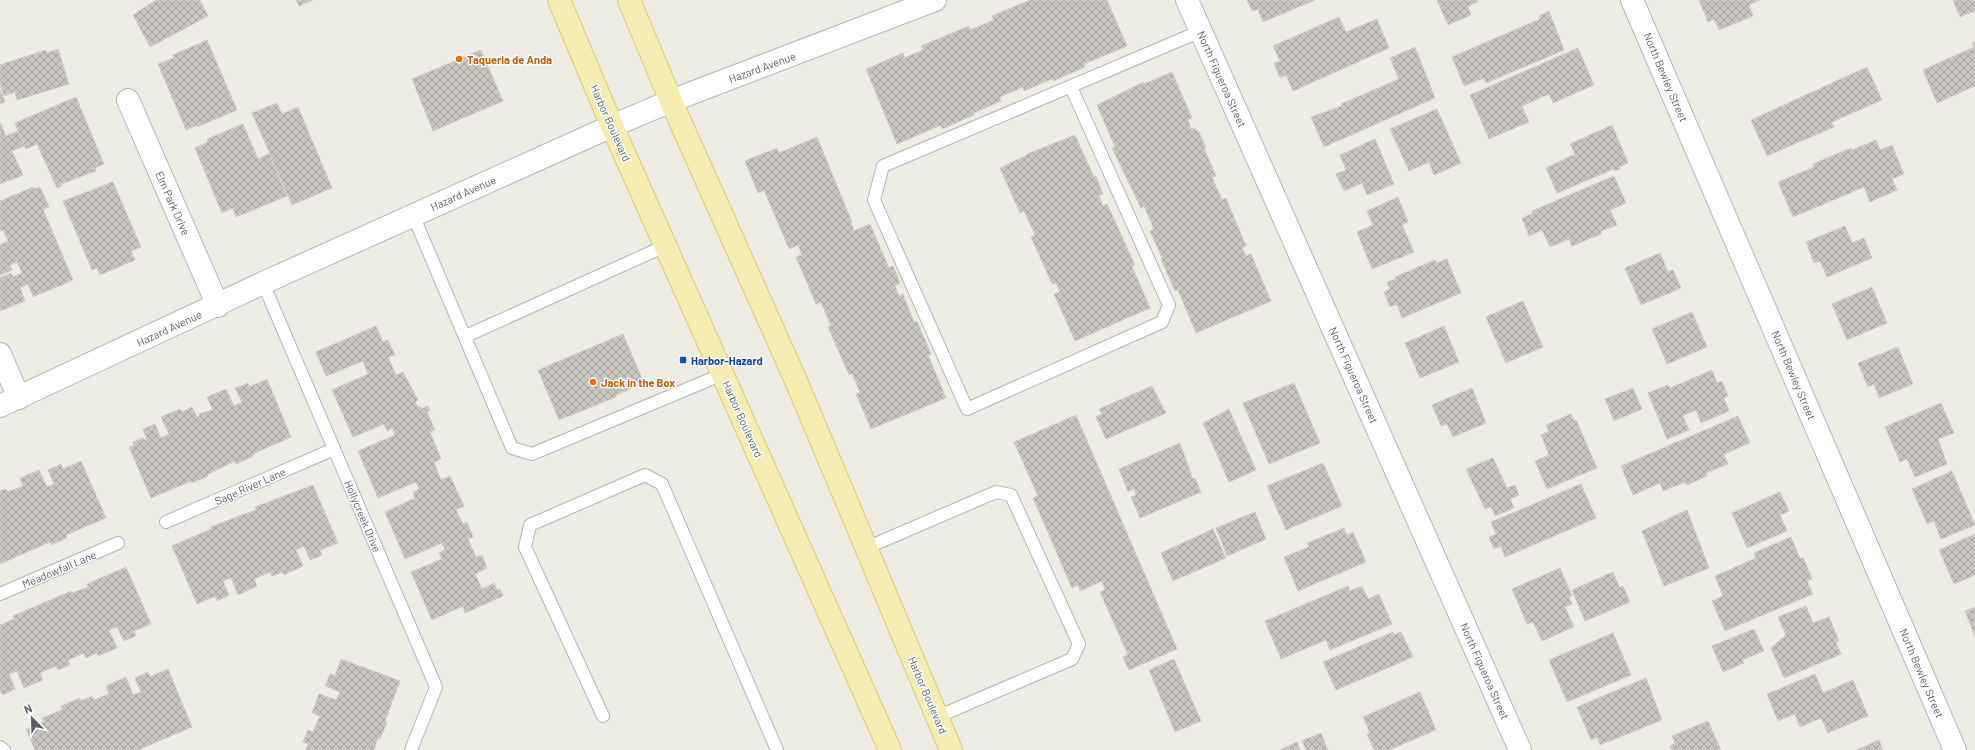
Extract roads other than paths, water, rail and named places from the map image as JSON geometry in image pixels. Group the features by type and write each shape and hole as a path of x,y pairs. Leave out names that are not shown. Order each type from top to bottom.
{"main road":[{"name":"Harbor Boulevard","path":"559,0 612,126 890,750"},
{"name":"Harbor Boulevard","path":"629,0 671,101 797,383 951,750"}],"street":[{"name":"North Figueroa Street","path":"1187,0 1520,750"},
{"name":"North Bewley Street","path":"1632,0 1955,750"},
{"name":"Hazard Avenue","path":"10,402 413,215 612,126 671,101 925,2"},
{"name":"Elm Park Drive","path":"128,100 218,306"},
{"path":"0,354 10,402"}],"lane":[{"path":"1071,87 1168,305 1162,322 967,409 874,200 883,166 1201,31"},
{"path":"413,215 466,336 512,448 532,454 723,374"},
{"path":"466,336 665,246"},
{"name":"Hollycreek Drive","path":"263,284 436,687 411,750"},
{"name":"Sage River Lane","path":"166,522 334,449"},
{"path":"603,716 525,548 530,525 645,475 662,484 777,750"},
{"path":"866,548 996,492 1011,495 1079,644 1072,659 937,717"},
{"name":"Meadowfall Lane","path":"0,594 118,543"},
{"path":"0,747 4,750"}],"place":[{"name":"Taqueria de Anda","path":"459,59"},
{"name":"Harbor-Hazard","path":"683,360"},
{"name":"Jack in the Box","path":"593,382"}]}
